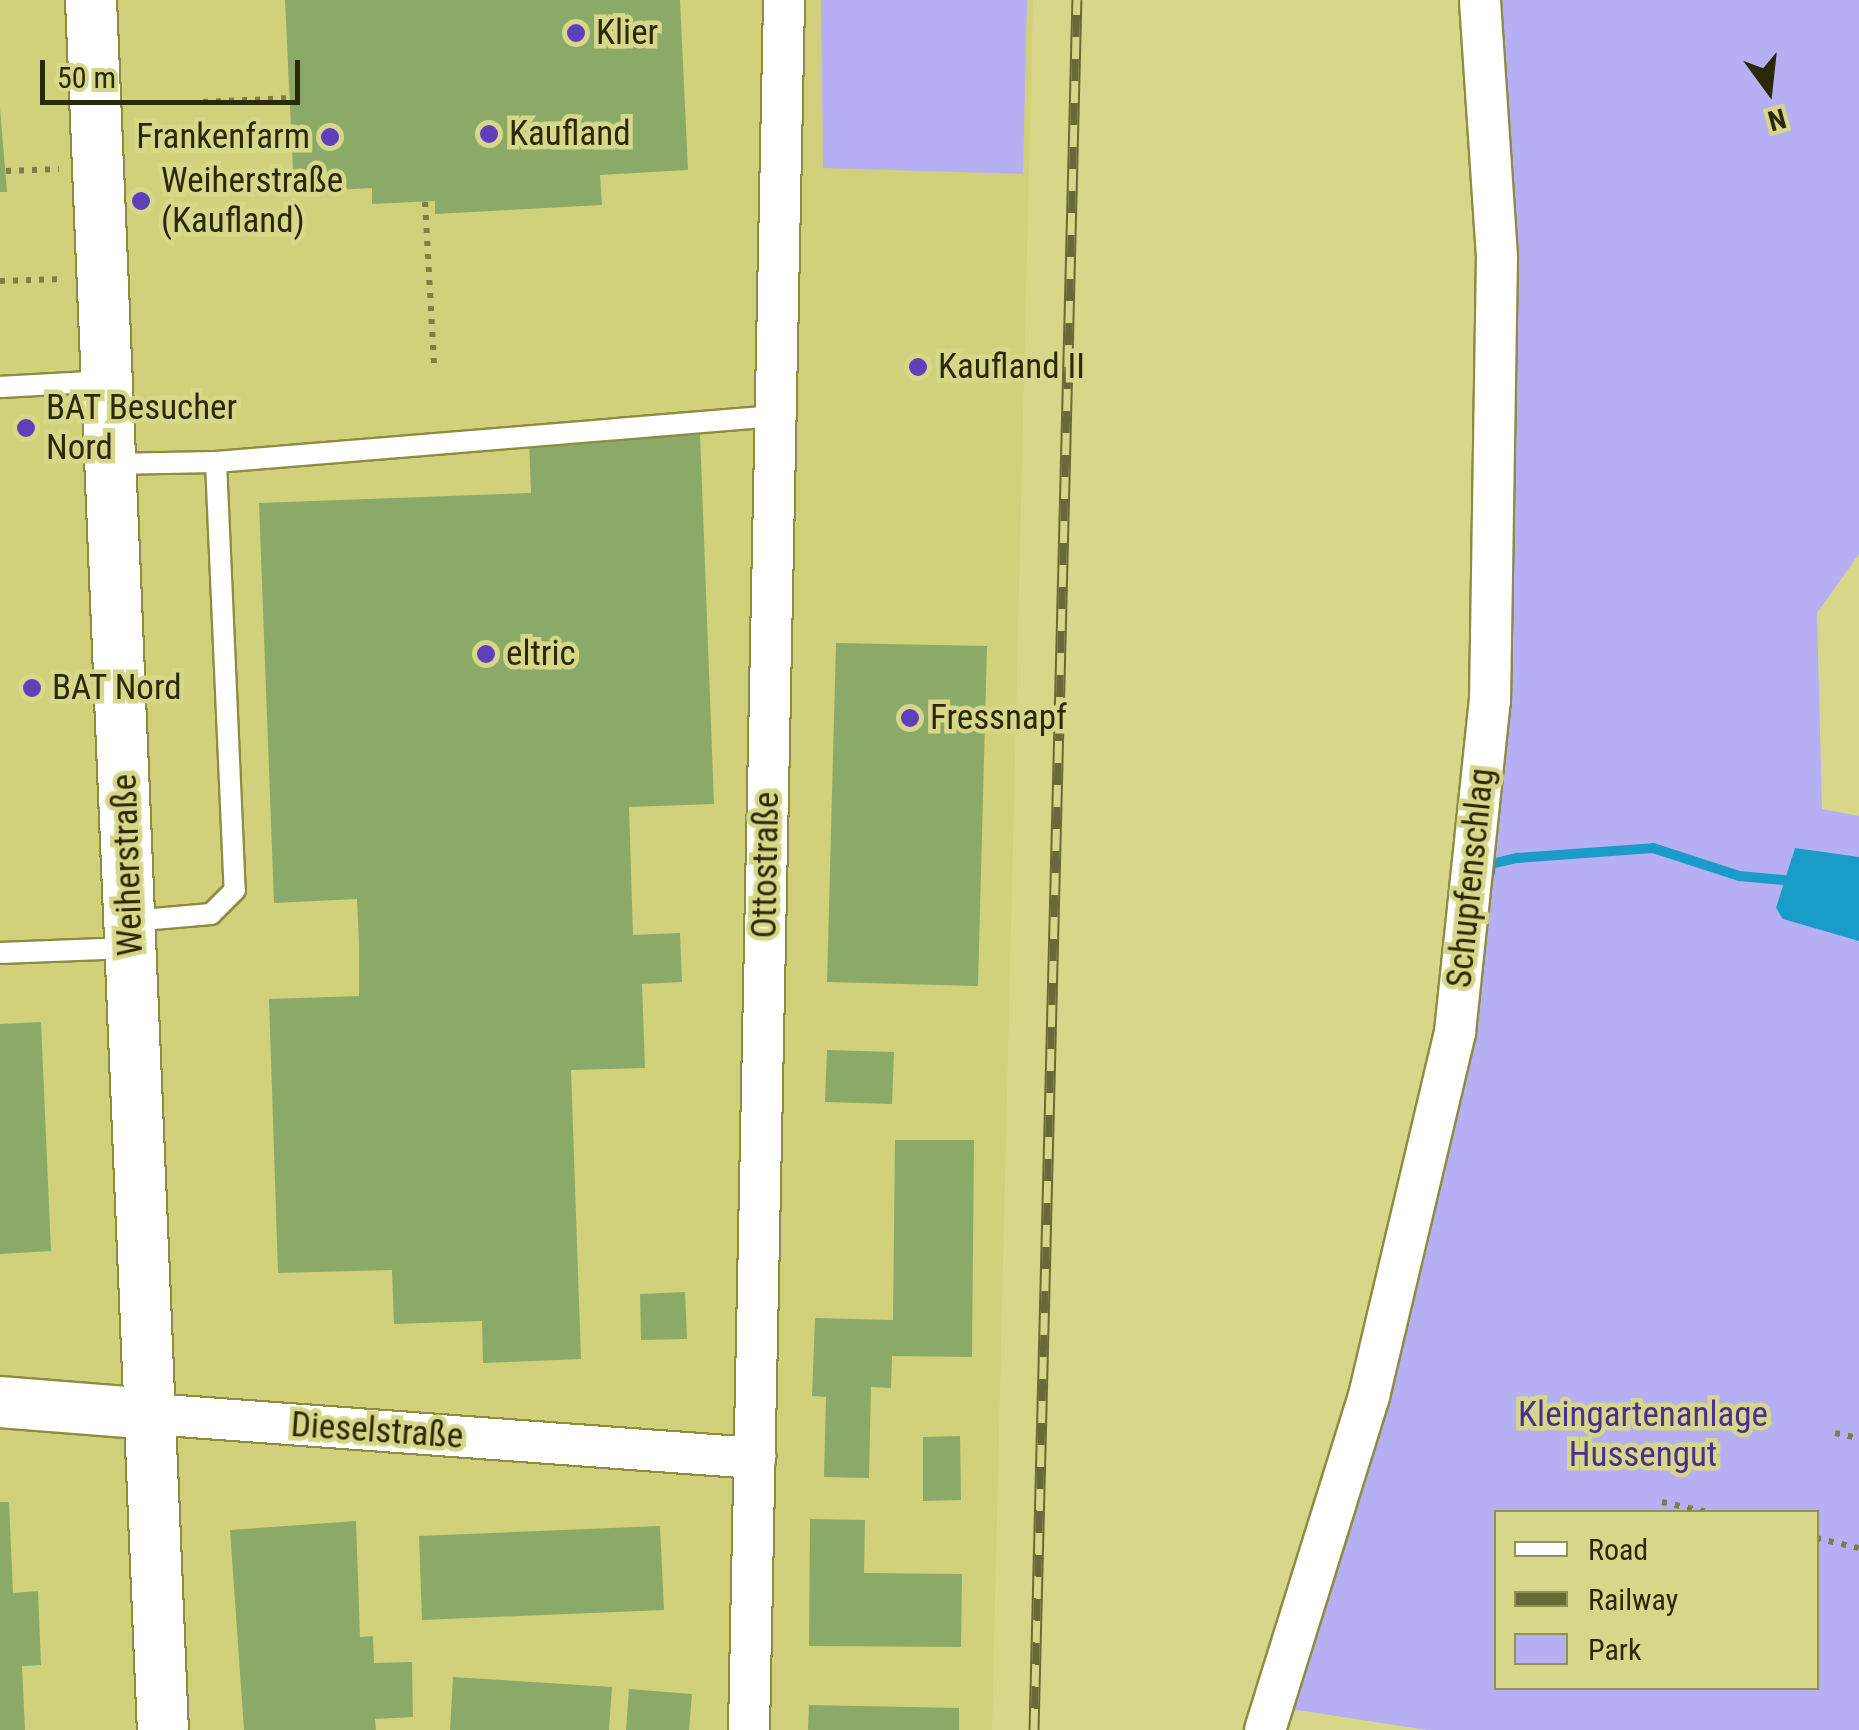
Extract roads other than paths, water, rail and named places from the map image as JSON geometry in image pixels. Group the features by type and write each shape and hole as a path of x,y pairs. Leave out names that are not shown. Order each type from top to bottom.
{"street":[{"name":"Weiherstraße","path":"91,0 163,1730"},
{"name":"Ottostraße","path":"749,1730 784,0"},
{"name":"Schupfenschlag","path":"1265,1730 1368,1396 1455,1032 1490,701 1497,257 1480,0"},
{"name":"Dieselstraße","path":"0,1402 755,1458"}],"lane":[{"path":"0,387 107,381"},
{"path":"110,464 216,462 775,416"},
{"path":"0,953 130,934 211,914 234,890 216,462"}],"water":[{"path":"1795,848 1859,857 1859,941 1783,919 1776,908"}],"waterway":[{"path":"1490,873 1491,864 1518,858 1653,848 1739,876 1784,880"}],"railway":[{"path":"1034,1730 1077,0"}],"place":[{"name":"Klier","path":"576,33"},
{"name":"Kaufland","path":"489,134"},
{"name":"Frankenfarm","path":"330,137"},
{"name":"Weiherstraße (Kaufland)","path":"141,201"},
{"name":"Kaufland II","path":"918,367"},
{"name":"BAT Besucher Nord","path":"26,428"},
{"name":"eltric","path":"486,654"},
{"name":"BAT Nord","path":"32,688"},
{"name":"Fressnapf","path":"910,718"}],"park label":[{"name":"Kleingartenanlage Hussengut","path":"1643,1435"}]}
